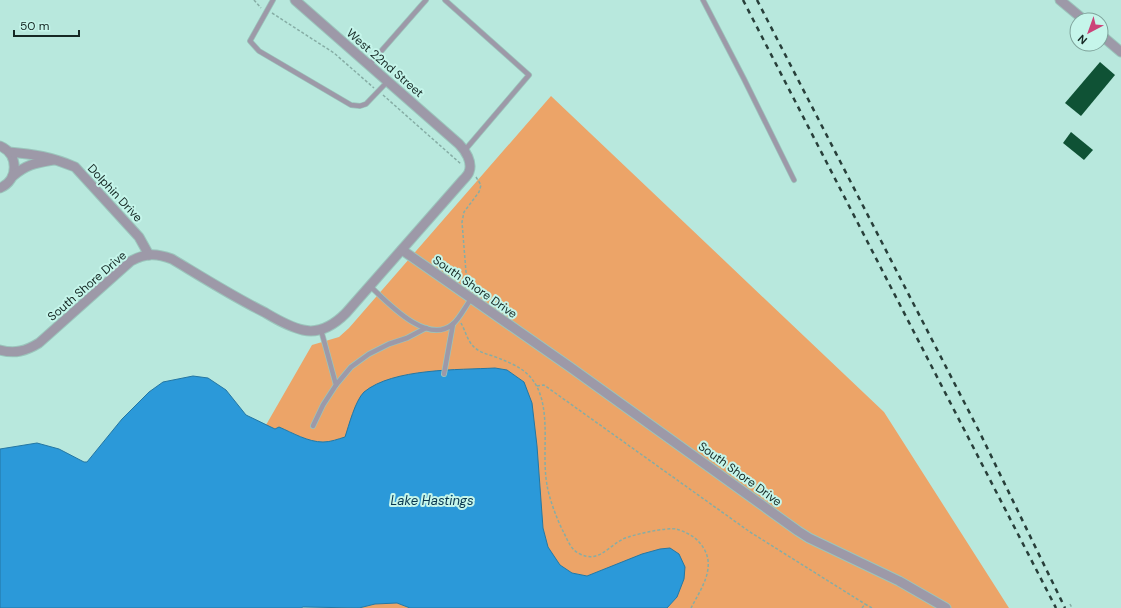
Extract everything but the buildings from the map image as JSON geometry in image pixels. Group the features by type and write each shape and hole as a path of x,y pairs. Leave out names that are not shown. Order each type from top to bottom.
{"street":[{"name":"West 22nd Street","path":"295,0 462,147"},
{"path":"1060,0 1074,12"},
{"path":"1109,42 1121,52"},
{"name":"Dolphin Drive","path":"0,146 9,152 37,154 75,167 139,237 149,255"},
{"path":"321,330 330,327 337,322 402,250 469,171 468,157 462,147"},
{"path":"0,188 7,185 15,170 14,162 9,152"},
{"path":"13,176 30,164 54,159"},
{"name":"South Shore Drive","path":"402,250 570,367 798,531 809,538 899,581 946,608"},
{"name":"South Shore Drive","path":"0,350 21,352 30,349 39,343 131,261 138,257 159,254 172,259 283,323 303,330 321,330"}],"lane":[{"path":"273,0 250,41 259,51 352,105 360,106 366,104 388,81"},
{"path":"369,65 426,0"},
{"path":"445,0 529,75 462,147"},
{"path":"703,0 794,180"},
{"path":"370,286 402,316 426,328 445,328 453,324 473,300"},
{"path":"444,374 453,324"},
{"path":"313,426 323,405 336,385 351,367 369,354 389,344 407,338 426,328"},
{"path":"321,330 336,385"}],"path":[{"path":"254,0 260,8 274,14 334,53 475,176 481,186 479,192 464,212 462,222 466,272 479,294 473,300"},
{"path":"458,318 472,346 478,351 512,364 523,370 531,377 536,386 542,399 547,485 559,524 573,549 580,554 592,557 603,553 623,539 636,534 674,528 684,532 696,538 707,554 708,568 706,580 691,608"},
{"path":"462,325 465,319"},
{"path":"536,386 544,385 750,532 872,608"},
{"path":"862,608 865,604"},
{"path":"1070,604 1072,608"}],"shaded area":[{"path":"551,96 884,412 1009,608 667,608 677,597 607,568 587,576 572,573 560,565 548,547 543,528 524,382 507,370 495,368 426,372 357,403 345,437 332,441 317,442 301,437 279,427 275,429 266,425 312,345 339,337 349,328"},
{"path":"397,603 410,608 359,608 375,604"}],"water":[{"name":"Lake Hastings","path":"495,368 507,370 524,382 532,403 537,446 543,528 548,547 560,565 572,573 587,576 642,554 670,548 679,554 685,567 684,579 677,597 667,608 410,608 397,603 375,604 359,608 0,608 0,449 37,443 59,449 84,462 87,462 122,419 149,392 163,382 193,376 208,378 226,390 246,415 275,429 279,427 301,437 317,442 329,442 345,437 358,401 364,392 376,384 409,374 445,370"}],"railway":[{"path":"743,0 1056,608"},
{"path":"757,0 979,431 1065,608"}]}
